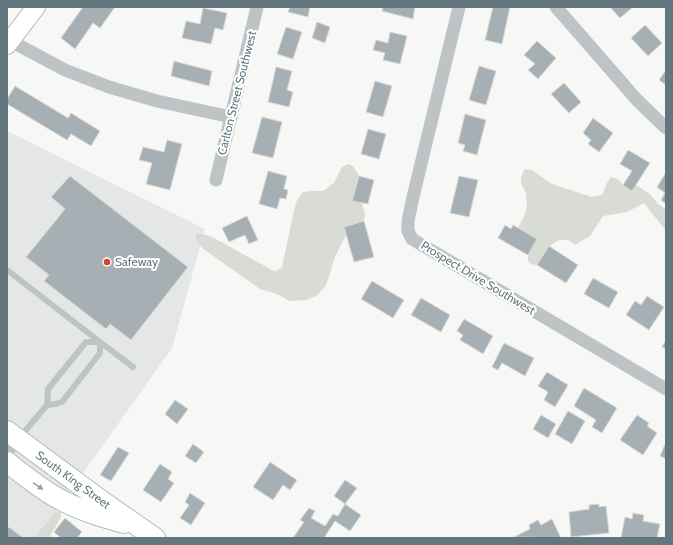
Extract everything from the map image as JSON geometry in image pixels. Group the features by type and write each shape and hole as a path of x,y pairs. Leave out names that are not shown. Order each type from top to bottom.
{"main road":[{"path":"8,42 36,7"},
{"name":"South King Street","path":"11,441 147,533"},
{"name":"South King Street","path":"7,462 31,481 63,501 101,517 147,533"}],"street":[{"name":"Carlton Street Southwest","path":"216,180 257,7"},
{"name":"Prospect Drive Southwest","path":"459,7 408,221 408,231 412,239 666,390"},
{"path":"556,7 637,100 666,128"},
{"path":"8,42 65,70 110,87 157,101 231,117"}],"lane":[{"path":"7,270 133,367"},
{"path":"47,405 48,389 86,342 100,342"},
{"path":"11,441 47,405 62,402 100,353 100,342"}],"shaded area":[{"path":"7,131 205,229 172,348 37,538 7,538"},
{"path":"349,164 354,167 359,176 352,200 362,203 365,214 364,221 344,227 346,235 334,259 325,287 316,296 306,300 290,301 277,294 260,289 202,248 196,239 196,235 198,233 210,236 274,271 278,270 282,267 297,200 303,192 323,191 334,183 342,167"},
{"path":"525,169 532,170 552,184 592,197 602,195 611,177 618,179 623,185 632,191 636,185 651,195 658,204 666,209 666,231 644,203 627,212 603,216 590,236 575,245 567,240 557,241 549,247 537,265 531,264 528,261 528,255 537,239 518,228 525,214 527,205 526,193 521,183 521,177"},
{"path":"56,511 61,512 61,517 49,538 34,538"}],"building":[{"path":"83,7 115,7 100,28 93,23 75,49 61,38"},
{"path":"290,7 310,7 308,17 288,12"},
{"path":"383,7 415,7 413,19 382,11"},
{"path":"493,7 510,7 502,44 485,40"},
{"path":"610,7 633,7 620,18"},
{"path":"203,8 227,13 223,30 215,28 211,44 182,38 186,21 200,24"},
{"path":"317,22 330,27 325,43 312,38"},
{"path":"645,25 662,43 648,56 631,38"},
{"path":"286,27 302,32 293,59 277,54"},
{"path":"390,32 407,36 400,64 383,60 385,53 373,50 376,40 388,43"},
{"path":"537,41 556,58 538,79 528,70 535,64 524,55"},
{"path":"174,61 212,71 209,86 171,76"},
{"path":"479,66 496,71 486,105 469,100"},
{"path":"276,67 292,71 287,90 293,92 289,107 268,102"},
{"path":"666,70 666,85 659,80"},
{"path":"375,81 392,86 383,117 366,112"},
{"path":"564,83 581,102 569,113 551,94"},
{"path":"15,86 68,118 71,113 100,131 91,146 71,134 67,140 7,104 7,99"},
{"path":"465,114 486,120 477,155 463,151 465,145 458,143"},
{"path":"262,117 282,122 273,158 252,153"},
{"path":"593,118 613,133 599,152 588,144 591,140 583,133"},
{"path":"368,129 386,134 379,159 361,154"},
{"path":"167,140 182,144 170,190 146,184 152,163 139,160 143,147 164,152"},
{"path":"628,150 650,163 632,191 623,185 632,171 620,164"},
{"path":"268,171 287,176 284,189 288,190 286,199 280,198 277,209 259,204"},
{"path":"665,174 666,204 661,200 665,193 657,187"},
{"name":"Safeway","path":"70,176 188,267 131,340 110,324 106,329 44,281 49,275 26,257 65,209 51,197"},
{"path":"359,176 374,180 368,204 352,201"},
{"path":"459,176 478,180 469,217 450,213"},
{"path":"247,216 258,240 249,244 245,235 229,242 222,228"},
{"path":"364,221 374,257 354,262 344,227"},
{"path":"505,225 511,229 513,225 537,239 528,255 498,238"},
{"path":"549,246 578,265 566,283 537,265"},
{"path":"593,278 618,292 609,308 584,294"},
{"path":"372,281 404,300 393,318 361,299"},
{"path":"647,296 664,307 649,330 626,315 635,301 641,305"},
{"path":"421,298 450,315 441,332 411,315"},
{"path":"464,319 493,336 483,354 460,340 463,335 457,331"},
{"path":"666,340 666,349 662,347"},
{"path":"504,343 534,358 525,376 502,363 498,370 492,367"},
{"path":"547,372 568,385 555,407 544,400 548,392 538,386"},
{"path":"584,388 617,408 602,433 592,427 596,420 574,406"},
{"path":"175,400 188,409 177,424 165,414"},
{"path":"568,411 585,421 572,444 555,434"},
{"path":"541,415 556,424 548,438 533,429"},
{"path":"637,415 649,423 647,426 657,433 643,455 620,440"},
{"path":"666,442 666,459 660,456"},
{"path":"193,444 204,452 196,463 185,456"},
{"path":"118,447 129,453 111,481 100,475"},
{"path":"270,462 297,480 290,490 283,485 273,500 253,487"},
{"path":"160,464 172,472 168,479 174,483 161,502 143,490"},
{"path":"345,480 357,488 345,504 334,496"},
{"path":"190,493 205,503 191,525 180,518 189,505 185,502"},
{"path":"345,504 361,515 350,531 335,521 324,538 293,538 304,522 300,520 309,508 315,511 311,518 325,526 333,514 338,516"},
{"path":"599,504 599,507 606,506 609,533 571,537 569,512 589,509 589,505"},
{"path":"633,513 644,515 643,521 660,524 657,538 621,538 625,517 632,519"},
{"path":"65,518 82,532 77,538 61,538 54,532"},
{"path":"552,519 561,538 514,537 530,529 529,525 538,520 541,525"},
{"path":"9,527 22,538 7,538 7,529"}],"place":[{"name":"Safeway","path":"107,262"}]}
